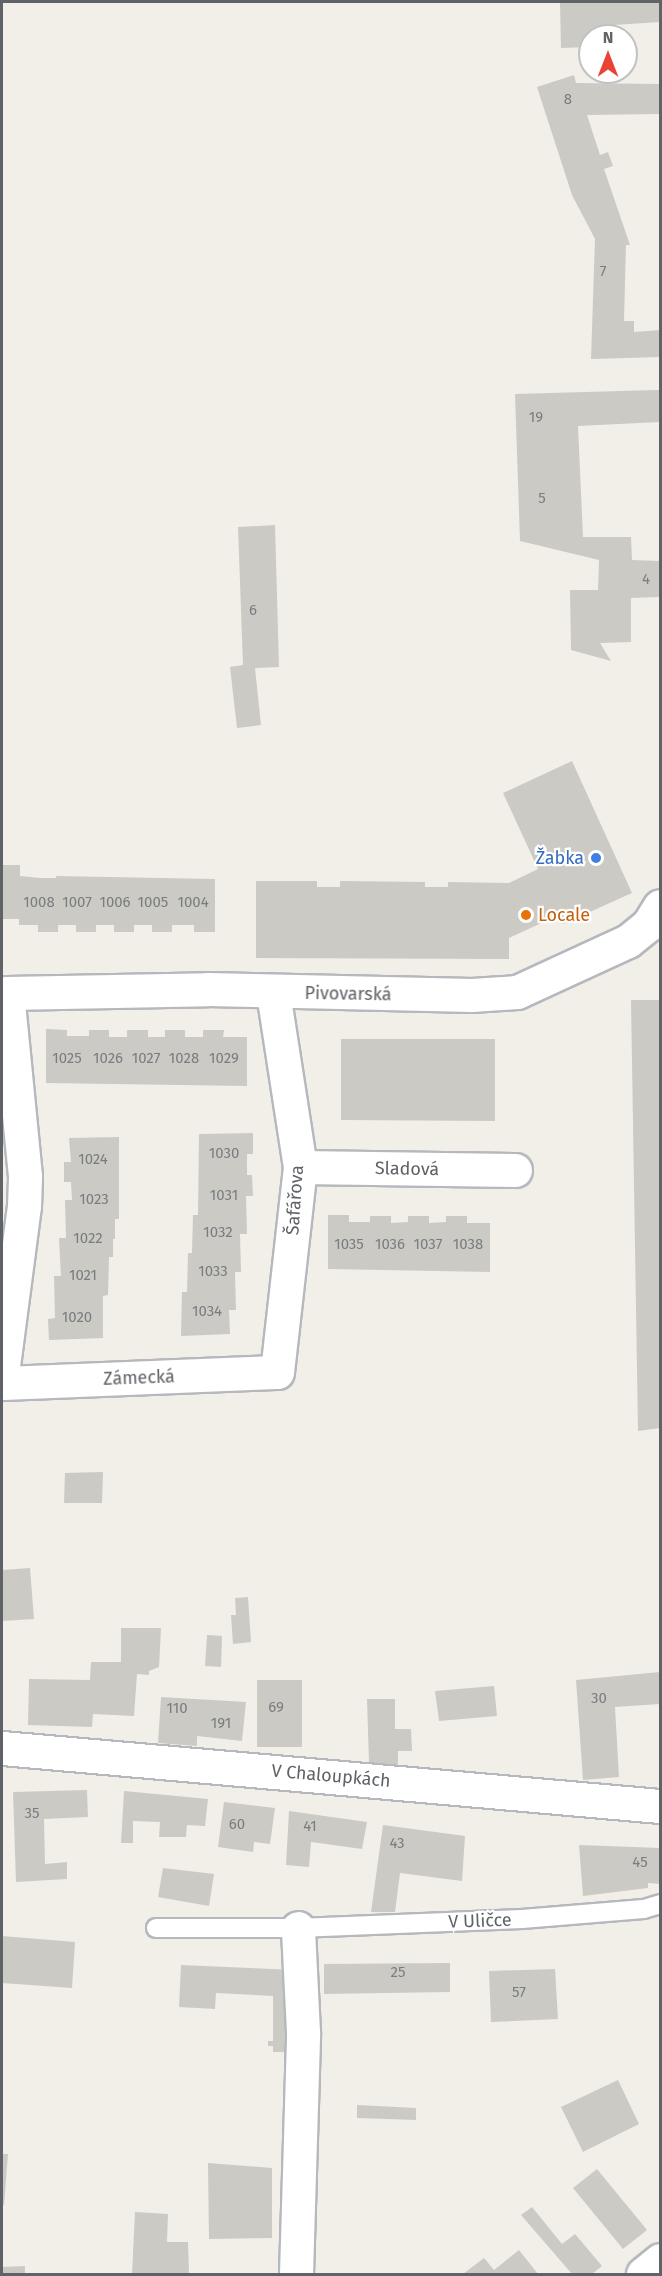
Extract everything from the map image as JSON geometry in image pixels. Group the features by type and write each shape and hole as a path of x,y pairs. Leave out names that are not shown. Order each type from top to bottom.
{"street":[{"name":"Pivovarská","path":"2,1373 25,1186 4,989 208,989 273,993 472,995 517,992 628,941 648,926 660,906"},
{"name":"Šafářova","path":"273,993 300,1167 277,1372"},
{"name":"Sladová","path":"300,1167 515,1170"},
{"name":"Zámecká","path":"2,1383 277,1372"},
{"name":"V Chaloupkách","path":"2,1748 660,1806"},
{"path":"296,2274 303,2032 298,1928"},
{"path":"644,2274 660,2260"}],"lane":[{"name":"V Uličce","path":"156,1928 298,1928 522,1919 644,1909 660,1904"}],"building":[{"path":"560,2 660,2 660,22 578,24 578,47 561,48"},
{"path":"574,75 578,84 660,84 660,114 587,115 600,155 608,152 613,166 604,169 630,245 626,245 624,321 634,321 634,332 660,330 660,357 591,359 595,239 572,195 537,87"},
{"path":"660,390 660,422 578,426 583,537 631,537 632,560 660,561 660,597 631,598 631,642 600,643 611,661 571,650 570,590 598,590 599,560 520,541 515,394"},
{"path":"275,525 279,667 255,668 261,725 237,728 230,667 243,665 238,527"},
{"path":"572,761 632,893 563,924 559,915 509,938 509,959 256,958 256,881 317,881 317,887 340,887 340,881 425,882 425,887 448,887 448,882 509,883 538,869 503,793"},
{"path":"2,865 20,865 20,876 40,878 56,878 56,876 215,879 215,932 194,932 194,925 172,925 172,932 152,932 152,925 134,925 134,932 114,932 114,925 96,925 96,932 76,932 76,925 58,925 58,932 38,932 38,925 19,925 19,919 2,919"},
{"path":"631,1000 660,1000 660,1428 638,1431"},
{"path":"46,1029 67,1030 67,1036 89,1036 89,1030 109,1030 109,1037 127,1037 127,1030 148,1030 148,1037 165,1037 165,1030 185,1030 185,1037 203,1037 203,1030 224,1030 223,1037 247,1037 247,1086 46,1083"},
{"path":"341,1039 495,1039 495,1121 341,1120"},
{"path":"253,1133 253,1154 247,1154 247,1175 252,1175 253,1196 246,1196 247,1234 240,1234 241,1272 235,1272 236,1310 229,1310 230,1334 181,1336 182,1292 187,1292 188,1253 192,1253 193,1215 198,1215 199,1134"},
{"path":"119,1137 119,1219 115,1219 113,1257 109,1257 108,1295 103,1296 103,1338 49,1340 48,1319 55,1318 54,1276 61,1276 59,1238 66,1238 65,1200 72,1200 71,1182 64,1182 64,1162 71,1162 69,1138"},
{"path":"328,1215 349,1215 349,1222 370,1222 370,1216 391,1216 391,1223 408,1222 408,1216 429,1216 429,1223 446,1222 446,1216 467,1216 467,1223 490,1223 490,1272 328,1269"},
{"path":"103,1472 102,1503 64,1503 65,1473"},
{"path":"30,1568 34,1619 2,1621 2,1570"},
{"path":"248,1597 251,1642 233,1644 231,1615 236,1615 235,1598"},
{"path":"121,1628 161,1628 159,1667 149,1671 149,1675 137,1674 134,1716 93,1714 92,1727 28,1725 29,1679 90,1680 91,1662 121,1662"},
{"path":"207,1635 222,1636 221,1667 205,1666"},
{"path":"660,1672 660,1704 615,1707 619,1777 583,1780 576,1680"},
{"path":"257,1680 302,1680 302,1747 257,1747"},
{"path":"494,1686 497,1716 439,1721 435,1691"},
{"path":"161,1697 246,1702 242,1741 197,1736 197,1746 158,1743"},
{"path":"367,1699 395,1699 395,1729 411,1729 412,1751 398,1751 398,1765 369,1763"},
{"path":"87,1790 88,1817 44,1819 45,1864 67,1862 67,1879 16,1882 13,1792"},
{"path":"124,1791 208,1799 205,1826 187,1825 186,1837 159,1837 160,1822 133,1821 133,1843 121,1843"},
{"path":"224,1802 275,1808 270,1844 254,1842 253,1852 218,1847"},
{"path":"289,1811 367,1822 362,1849 311,1842 309,1867 286,1865"},
{"path":"383,1825 465,1836 462,1881 400,1873 395,1912 371,1912"},
{"path":"579,1845 660,1848 660,1884 648,1883 648,1888 583,1896"},
{"path":"163,1868 214,1874 209,1906 158,1897"},
{"path":"2,1936 75,1942 72,1988 2,1983"},
{"path":"450,1963 450,1992 324,1994 324,1964"},
{"path":"181,1965 295,1970 295,2052 273,2052 273,2046 268,2046 268,2041 273,2041 273,1996 216,1993 215,2009 179,2007"},
{"path":"555,1969 558,2019 491,2022 489,1971"},
{"path":"618,2080 639,2124 583,2152 561,2107"},
{"path":"357,2105 416,2108 416,2120 357,2118"},
{"path":"2,2154 8,2154 4,2205 2,2205"},
{"path":"208,2163 272,2168 272,2238 209,2239"},
{"path":"597,2169 647,2230 623,2249 573,2188"},
{"path":"532,2207 562,2244 575,2234 602,2266 592,2274 572,2274 521,2215"},
{"path":"135,2212 168,2214 167,2242 188,2242 189,2273 132,2274"},
{"path":"519,2250 538,2274 463,2274 484,2258 494,2270"},
{"path":"25,2266 25,2274 2,2274 2,2267"}],"place":[{"name":"Žabka","path":"596,858"},
{"name":"Locale","path":"526,915"}]}
